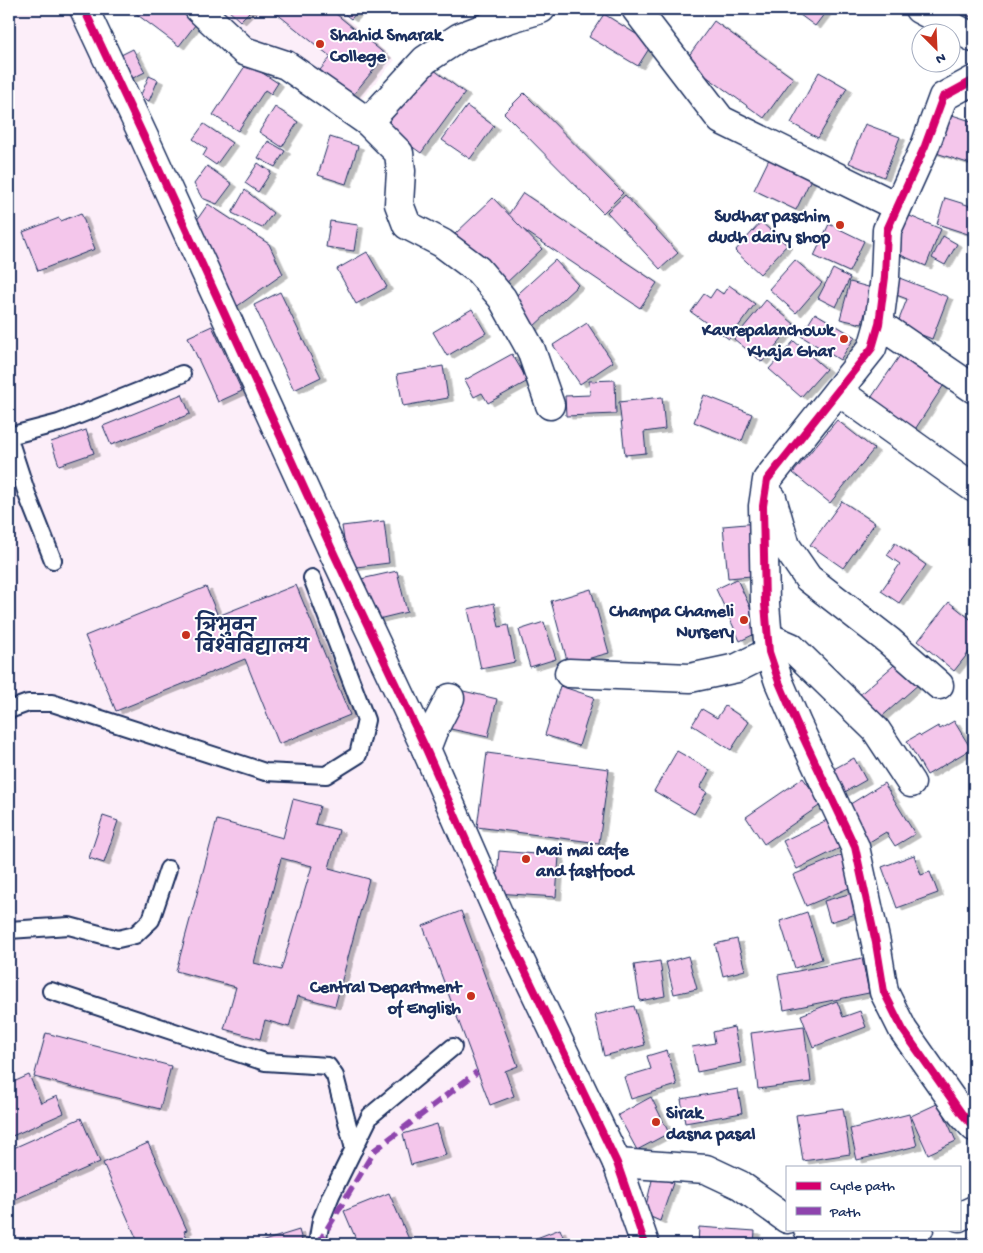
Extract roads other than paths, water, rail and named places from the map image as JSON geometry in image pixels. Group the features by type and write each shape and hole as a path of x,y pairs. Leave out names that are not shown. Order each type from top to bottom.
{"street":[{"path":"84,9 426,749 506,931 617,1163 645,1244"},
{"path":"199,9 244,51 286,65 368,122 399,153 401,171 399,204 406,225 442,243 478,270 502,298 531,350 550,405"},
{"path":"368,122 425,60 460,37 502,14 541,9"},
{"path":"636,9 721,120 896,206"},
{"path":"919,9 974,38"},
{"path":"974,80 943,97 924,146 896,206 887,230 885,276 879,324 872,348 767,480 763,506 765,604 769,645 779,682 796,724 855,847 876,942 884,992 903,1030 962,1114 974,1127"},
{"path":"879,324 974,389"},
{"path":"838,391 974,488"},
{"path":"767,480 786,546 808,578 889,641 940,685"},
{"path":"569,673 690,678 736,668 769,645 791,647 876,730 911,783"},
{"path":"426,749 450,698"},
{"path":"617,1163 706,1169 740,1185 786,1218"},
{"path":"960,1217 974,1210"},
{"path":"810,1230 816,1233 888,1237 915,1230"}],"lane":[{"path":"53,560 28,496 9,438 60,423 182,374"},
{"path":"9,710 28,703 52,703 265,772 326,775 358,755 366,720 312,578"},
{"path":"9,930 68,926 118,939 135,935 151,920 168,869"},
{"path":"51,991 265,1062 328,1066 335,1076 354,1149"},
{"path":"317,1244 321,1220 331,1195 370,1116 453,1047"}],"place":[{"name":"Shahid Smarak College","path":"320,44"},
{"name":"Sudhar paschim dudh dairy shop","path":"840,225"},
{"name":"Kavrepalanchowk Khaja Ghar","path":"844,339"},
{"name":"Champa Chameli Nursery","path":"744,620"},
{"name":"त्रिभुवन विश्वविद्यालय","path":"186,635"},
{"name":"Mai mai cafe and fastfood","path":"526,859"},
{"name":"Central Department of English","path":"471,996"},
{"name":"Sirak dasna pasal","path":"656,1122"}]}
